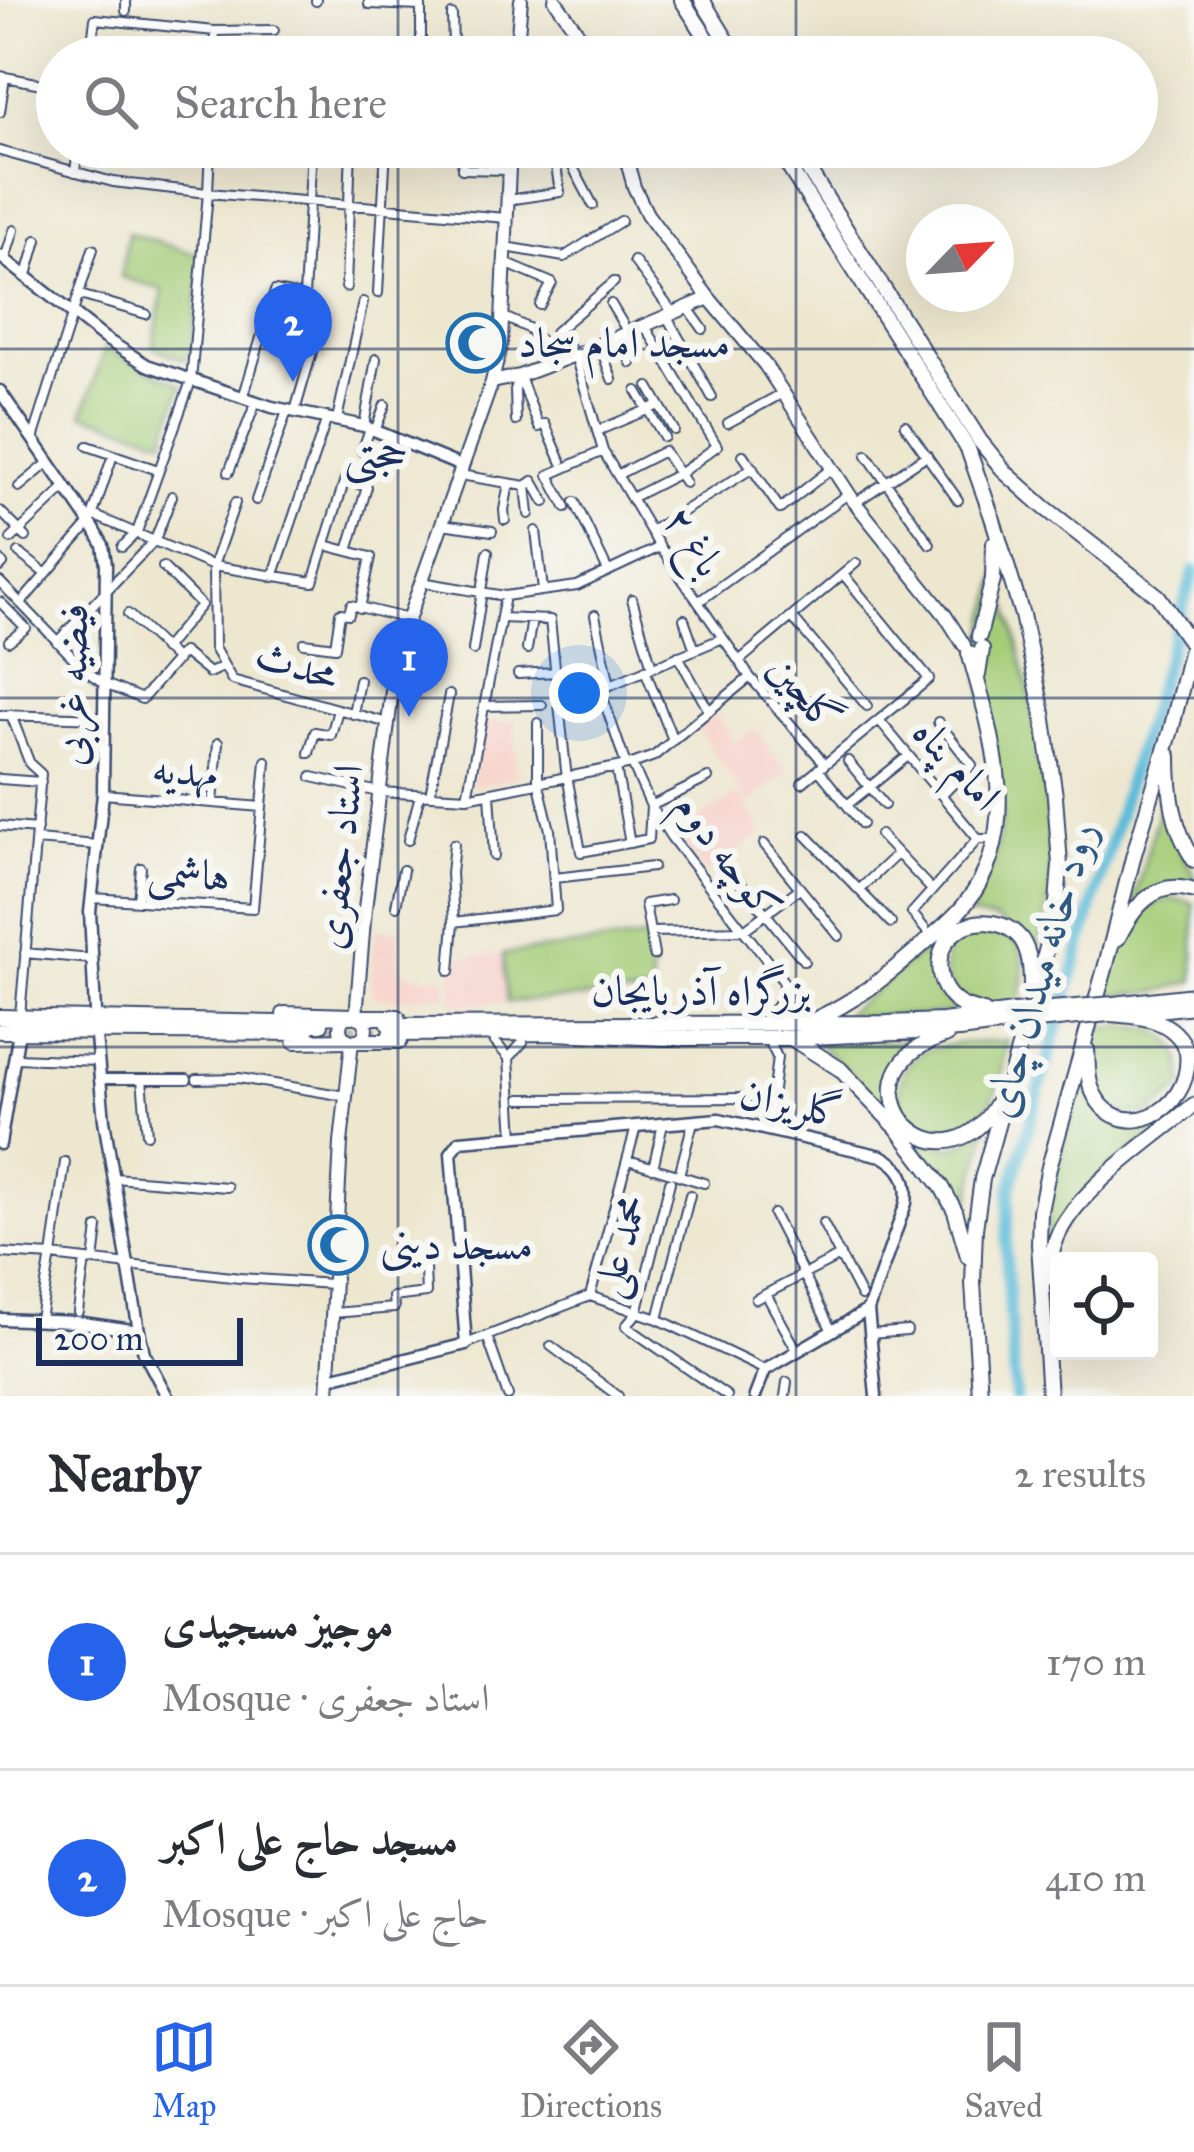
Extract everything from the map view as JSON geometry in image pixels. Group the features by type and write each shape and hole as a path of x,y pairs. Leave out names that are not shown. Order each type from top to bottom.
{"highway":[{"path":"682,0 705,36"},
{"path":"702,0 724,36"},
{"path":"789,168 968,449 1014,588 1043,713 1060,865 1056,916 982,1178 974,1283 980,1396"},
{"path":"807,168 980,441 1006,473 1044,507 1158,596 1192,645 1040,1211 1049,1396"},
{"path":"808,1023 867,992 969,901 981,880 999,794 973,644 987,609 995,558 993,520"},
{"path":"987,609 1002,589 1014,588"},
{"path":"1172,730 1171,799 1176,826 1194,860"},
{"path":"1106,965 1143,900 1168,887 1194,891"},
{"path":"1032,1002 1028,955 1022,940 1010,929 981,922 953,934 944,946 940,976 956,1001 1010,1018 1194,1006"},
{"path":"1112,1009 1194,991"},
{"path":"867,992 862,1012 877,1023"},
{"path":"1086,1038 1090,1085 1108,1110 1136,1120 1164,1113 1177,1102 1190,1072 1181,1039 1156,1020 1112,1009"},
{"path":"18,1038 39,1025 95,1012 317,1028 352,1041 390,1029"},
{"path":"39,1025 96,1037 317,1028 356,1016 390,1029 495,1042 626,1041 664,1031"},
{"path":"0,1017 18,1038"},
{"name":"بزرگراه آذربایجان","path":"763,1030 791,1038 959,1030 1010,1018"},
{"name":"بزرگراه آذربایجان","path":"390,1029 763,1030 808,1023 1010,1018"},
{"path":"39,1025 317,1028"},
{"path":"959,1030 915,1049 903,1060 893,1096 909,1127 924,1138 959,1140 990,1114 1009,1081"},
{"path":"0,1031 18,1038"},
{"path":"791,1038 840,1069 898,1129 942,1187 964,1235 974,1283"},
{"path":"1044,1307 1052,1254 1071,1211 1194,1105"}],"main road":[{"path":"555,0 580,36"},
{"path":"518,36 521,2"},
{"path":"629,168 647,214 747,341 852,498 973,644"},
{"name":"استاد جعفری","path":"352,1041 343,1036 340,1025 356,1016 397,651 501,343 509,170"},
{"path":"491,382 575,355 710,298"},
{"path":"328,1396 340,1143 352,1041"}],"street":[{"path":"369,2 422,6 421,36"},
{"path":"452,15 453,36"},
{"path":"93,36 95,19 215,31 274,30"},
{"path":"215,31 215,36"},
{"path":"0,112 2,76 36,83"},
{"path":"0,151 36,161"},
{"path":"61,168 113,182 208,193 507,218"},
{"path":"75,168 75,172"},
{"path":"122,547 136,532 191,381 209,168"},
{"path":"229,472 275,291 304,297 311,168"},
{"path":"346,287 350,168"},
{"path":"379,293 385,168"},
{"path":"462,168 509,170"},
{"path":"508,200 560,192 557,168"},
{"path":"574,168 593,205"},
{"path":"506,247 564,257 621,221"},
{"path":"14,230 2,257 124,352 147,364 250,400 370,429 460,470 526,486 533,481 545,502"},
{"path":"27,275 37,240"},
{"path":"33,440 94,249"},
{"path":"634,261 670,315 712,397"},
{"path":"505,263 552,283 540,305"},
{"path":"575,355 555,332 614,282"},
{"path":"80,295 146,314"},
{"path":"273,577 332,418 363,302"},
{"path":"610,304 632,363"},
{"path":"688,308 703,329"},
{"path":"256,500 322,316"},
{"path":"502,316 528,328 542,343"},
{"path":"631,498 718,446 645,326"},
{"path":"599,344 612,379"},
{"name":"باغ ۲","path":"575,355 603,451 660,547 739,661"},
{"path":"370,429 376,359"},
{"path":"516,421 519,376"},
{"path":"519,376 538,427 544,424 561,461"},
{"path":"649,388 674,430"},
{"name":"فیضیه غربی","path":"0,391 65,488 92,519 103,545 108,592 103,794 92,898 95,1012"},
{"path":"637,392 664,437"},
{"path":"728,423 783,393"},
{"path":"362,451 385,405"},
{"path":"597,431 659,406"},
{"path":"905,425 958,500"},
{"path":"88,446 158,470"},
{"path":"603,451 549,475 608,571"},
{"path":"617,475 664,451 685,483"},
{"path":"21,603 92,519 113,455"},
{"path":"743,455 780,509 832,468"},
{"path":"867,455 930,544"},
{"path":"698,602 852,498 927,455"},
{"path":"19,487 48,463"},
{"path":"651,531 753,468"},
{"path":"92,519 136,532 212,566 313,581 345,479 367,487 348,551"},
{"path":"505,520 509,483"},
{"path":"526,486 530,514"},
{"path":"11,539 22,534 65,488"},
{"path":"57,642 155,540 172,496"},
{"path":"212,566 235,503"},
{"path":"0,511 22,534"},
{"path":"440,524 492,531"},
{"path":"536,531 543,590"},
{"path":"325,545 371,557 360,608"},
{"path":"420,582 505,596 577,586 660,547"},
{"path":"472,650 488,551"},
{"path":"19,553 46,574"},
{"path":"739,661 856,563"},
{"name":"محدث","path":"212,566 214,648 232,680 388,723"},
{"path":"163,567 202,605 164,649"},
{"path":"802,783 929,679 843,574"},
{"path":"0,582 86,671 142,699 183,652 209,673 224,666"},
{"path":"466,797 505,596"},
{"path":"632,599 673,740"},
{"path":"0,602 26,628 8,641"},
{"path":"304,643 335,647 340,613 349,614 351,605 408,619"},
{"path":"128,614 177,660"},
{"path":"595,615 610,685"},
{"path":"792,617 867,706"},
{"path":"501,618 550,620 580,852 650,839 651,806 709,778"},
{"path":"527,649 532,619"},
{"path":"684,620 695,650"},
{"path":"560,706 723,638"},
{"path":"678,656 709,711"},
{"name":"گلچین","path":"739,661 862,824"},
{"path":"518,674 556,672"},
{"path":"312,778 379,792 466,797 567,773 625,766 654,756 751,677"},
{"path":"353,714 359,680"},
{"path":"600,689 625,766 630,843"},
{"path":"408,840 425,795 449,695"},
{"path":"484,706 542,705"},
{"path":"309,753 315,732 331,735 338,710"},
{"path":"0,1144 18,1038 41,782 41,774 30,764 6,715 105,718"},
{"name":"امام پناه","path":"879,720 986,839"},
{"path":"938,722 972,765 942,795"},
{"path":"454,922 556,910 550,830 538,782 538,723"},
{"path":"213,803 218,742"},
{"path":"847,805 908,756"},
{"path":"262,807 266,760"},
{"path":"848,760 884,805"},
{"name":"کوچه دوم","path":"625,766 671,837 783,981 808,1023"},
{"path":"0,778 41,782"},
{"name":"مهدیه","path":"103,794 262,807"},
{"path":"490,794 494,856"},
{"name":"هاشمی","path":"92,898 253,908 262,807"},
{"path":"0,826 37,829"},
{"path":"806,835 891,923"},
{"path":"880,836 932,890"},
{"path":"925,928 912,913 986,839"},
{"path":"36,840 97,844"},
{"path":"450,971 454,844"},
{"path":"764,844 839,936"},
{"path":"859,890 897,854"},
{"path":"554,878 653,867"},
{"path":"728,867 804,961"},
{"path":"138,901 141,868"},
{"path":"396,906 403,870"},
{"path":"650,932 744,930 799,889"},
{"path":"653,955 645,904 670,900"},
{"path":"25,953 92,959"},
{"path":"768,1130 777,1057 763,1030 783,996 783,981"},
{"path":"96,1037 112,1178 139,1330 144,1353 167,1396"},
{"path":"0,1046 18,1038 98,1061"},
{"path":"495,1042 509,1058 514,1136"},
{"path":"509,1058 524,1042"},
{"path":"99,1079 238,1078 346,1096"},
{"path":"142,1079 147,1134"},
{"path":"649,1098 657,1125 653,1168"},
{"path":"521,1099 764,1098"},
{"path":"796,1137 800,1119"},
{"name":"گلریزان","path":"466,1344 452,1153 460,1141 514,1136 719,1120 882,1156 895,1163 908,1188 868,1310"},
{"path":"679,1175 693,1122"},
{"path":"590,1296 636,1127"},
{"path":"628,1160 704,1183"},
{"path":"40,1319 65,1162"},
{"path":"112,1178 226,1187"},
{"name":"محمد علی","path":"670,1182 637,1313 626,1326 727,1396"},
{"path":"658,1319 690,1195"},
{"path":"773,1214 832,1331"},
{"path":"824,1223 861,1296"},
{"path":"78,1312 98,1228"},
{"path":"0,1253 334,1284"},
{"path":"756,1299 840,1256"},
{"path":"333,1313 394,1308 393,1297 426,1293 425,1268"},
{"path":"766,1294 794,1345"},
{"path":"330,1378 466,1344 590,1296 658,1319 765,1370"},
{"path":"755,1396 765,1370 868,1310 876,1396"},
{"path":"0,1319 139,1330"},
{"path":"870,1334 908,1331"},
{"path":"487,1336 508,1396"},
{"path":"551,1346 618,1396"},
{"path":"785,1396 787,1382"}],"shaded area":[{"path":"105,25 207,36 103,36"},
{"path":"715,712 736,743 754,729 788,771 749,804 696,727"},
{"path":"482,722 514,722 517,779 472,786"},
{"path":"739,793 763,833 706,874 674,833"},
{"path":"374,928 398,930 400,971 446,977 448,995 375,997 370,988"},
{"path":"503,954 507,1002 452,1005 453,957"}],"green space":[{"path":"128,233 202,256 191,353 185,360 153,347 163,290 121,277"},
{"path":"105,349 182,385 164,439 83,414"},
{"path":"999,570 1034,719 1050,837 1051,884 1035,957 997,920 969,915 994,860 1003,818 981,678 981,654"},
{"path":"1165,788 1172,836 1194,874 1194,886 1133,904"},
{"path":"1158,902 1194,903 1194,981 1159,991 1107,996 1120,949 1135,921"},
{"path":"974,928 1004,932 1018,947 1023,977 1017,1007 975,1004 961,998 950,985 947,953 955,939"},
{"path":"647,938 653,994 507,1002 503,954"},
{"path":"938,939 935,981 944,998 962,1013 842,1017"},
{"path":"1125,1026 1163,1035 1180,1058 1183,1086 1148,1115 1118,1111 1108,1105 1097,1086 1096,1029"},
{"path":"923,1040 893,1070 891,1112 818,1043"},
{"path":"1007,1041 997,1087 971,1124 946,1136 913,1124 902,1106 900,1085 914,1058 943,1046"},
{"path":"1083,1074 1115,1122 1136,1126 1167,1122 1088,1188 1048,1250 1047,1210"},
{"path":"988,1124 966,1216 910,1137 952,1147 970,1140"}],"waterway":[{"name":"رود خانه میدان چای","path":"1015,1396 1006,1250 1010,1192 1194,571"}],"tunnel":[{"path":"320,1033 390,1034"}],"place":[{"name":"مسجد امام سجاد","path":"476,343"},
{"name":"مسجد حاج علی اکبر","path":"293,382"},
{"name":"موجیز مسجیدی","path":"409,717"},
{"name":"مسجد دینی","path":"338,1245"}],"district":[{"name":"حجتی","path":"376,452"}]}
